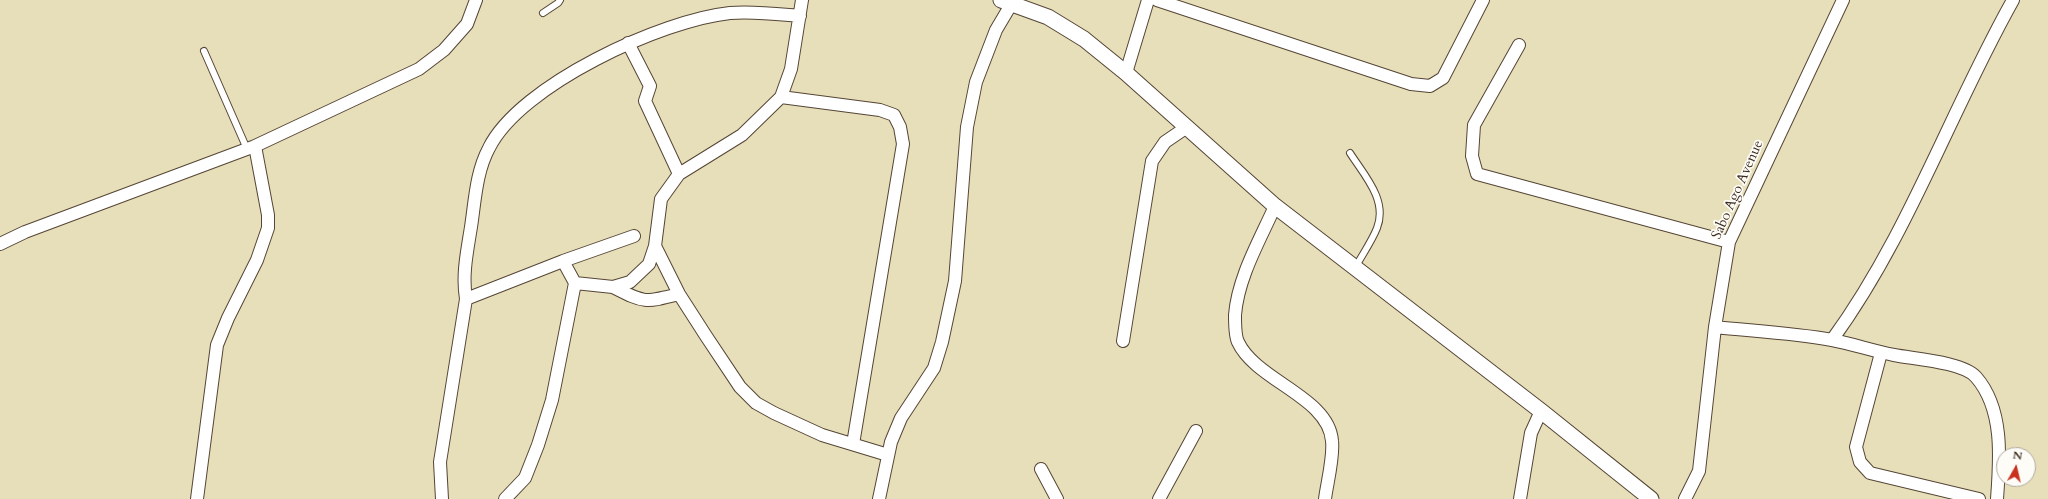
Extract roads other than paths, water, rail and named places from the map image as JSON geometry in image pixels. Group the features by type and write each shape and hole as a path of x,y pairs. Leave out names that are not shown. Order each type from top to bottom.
{"street":[{"path":"0,244 25,232 251,148 419,69 444,50 466,24 476,0"},
{"path":"614,287 630,282 649,264 655,246 661,199 679,174 742,136 780,97 791,69 802,0"},
{"path":"1126,73 1148,0"},
{"path":"1157,0 1411,84 1430,86 1443,78 1483,0"},
{"name":"Sabo Ago Avenue","path":"1685,499 1699,471 1715,327 1729,242 1843,0"},
{"path":"1832,340 1857,306 1886,257 2010,1"},
{"path":"879,499 890,442 901,418 934,368 942,342 955,281 967,127 976,82 1007,2 1048,16 1084,39 1126,73 1275,206 1541,411 1651,499"},
{"path":"442,499 440,462 466,299 463,280 475,197 479,175 489,148 508,122 530,100 561,80 628,43 693,20 731,13 800,16"},
{"path":"628,43 650,86 645,101 679,174"},
{"path":"1519,46 1474,125 1472,156 1478,174 1729,242"},
{"path":"780,97 880,110 894,115 900,127 903,144 853,444"},
{"path":"1123,341 1152,161 1165,142 1186,127"},
{"path":"197,499 218,345 228,318 257,260 268,228 268,215 251,148"},
{"path":"1275,206 1242,282 1235,315 1238,341 1248,356 1313,407 1327,423 1332,441 1325,499"},
{"path":"466,299 563,261 634,236"},
{"path":"655,246 679,294 740,387 756,403 822,435 888,455"},
{"path":"505,499 525,478 538,445 552,400 575,283 563,261"},
{"path":"575,283 614,287 637,299 649,302 679,294"},
{"path":"1715,327 1832,340 1881,352 1958,367 1974,375 1985,388 1996,418 1999,448 1997,499"},
{"path":"1881,352 1856,447 1860,462 1870,472 1979,499"},
{"path":"1520,499 1531,433 1541,411"},
{"path":"1159,499 1196,431"},
{"path":"1041,469 1057,499"}],"lane":[{"path":"543,13 560,0"},
{"path":"204,51 251,148"},
{"path":"1350,153 1376,195 1380,208 1377,229 1355,268"}]}
